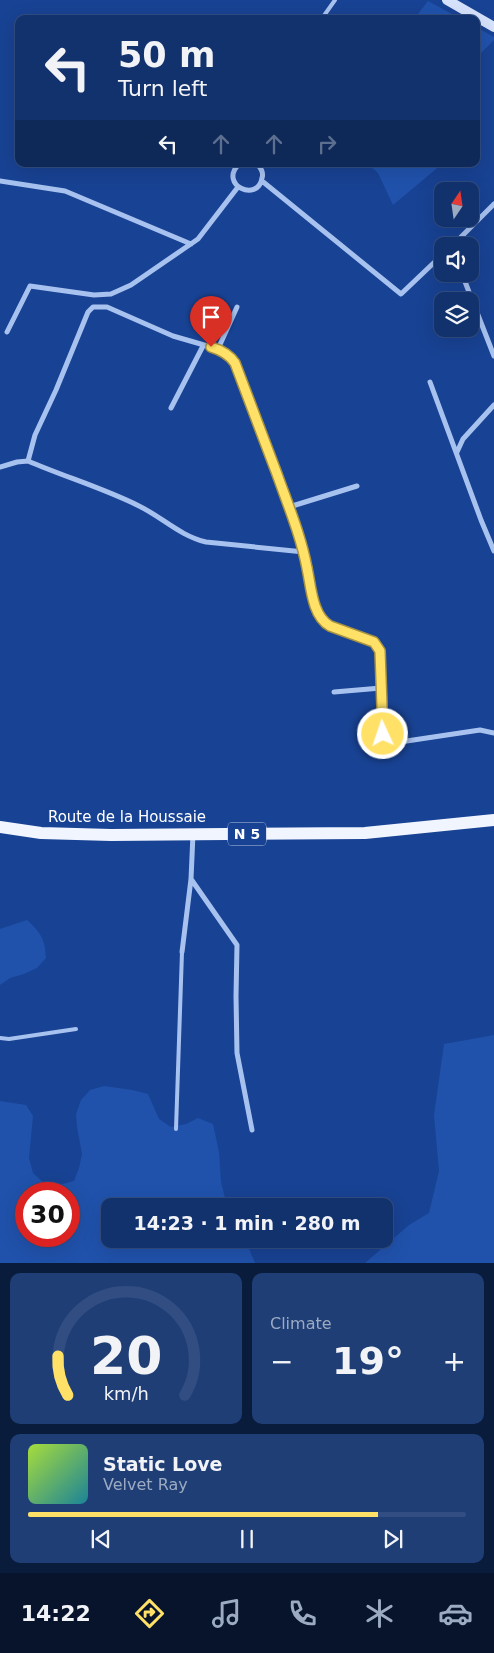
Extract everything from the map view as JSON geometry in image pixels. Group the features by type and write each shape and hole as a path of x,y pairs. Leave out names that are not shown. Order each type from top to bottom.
{"main road":[{"path":"447,0 474,15"},
{"path":"480,18 494,26"},
{"name":"Route de la Houssaie","path":"3,830 85,834 365,833 494,820"}],"street":[{"path":"236,167 233,174 234,183 242,189 252,190 262,181 262,171 259,167"},
{"path":"0,181 65,191 191,244"},
{"path":"262,181 401,294 434,263"},
{"path":"7,332 30,286 94,295 111,294 131,285 198,239 238,187"},
{"path":"461,237 494,204"},
{"path":"465,282 494,356"},
{"path":"28,461 34,434 56,390 88,312 93,307 107,307 166,332 218,350 231,357 235,363 289,507 304,552 314,598 321,618 324,623 330,626 368,639 377,645 380,651 383,734 387,740 400,742 480,730 494,733"},
{"path":"218,350 237,307"},
{"path":"171,408 203,346"},
{"path":"430,382 494,551"},
{"path":"457,452 463,439 494,405"},
{"path":"0,468 17,462 28,461 140,506 195,540 304,552"},
{"path":"289,507 357,486"},
{"path":"334,692 381,688"},
{"path":"182,952 191,879 193,834"},
{"path":"191,879 237,945 238,1053 252,1130"}],"lane":[{"path":"325,15 334,0"},
{"path":"176,1130 182,952"},
{"path":"0,1038 9,1039 76,1029"}],"shaded area":[{"path":"428,1 454,15 417,15"},
{"path":"480,29 494,37 494,40 480,54"},
{"path":"371,167 438,167 393,205 378,173"},
{"path":"27,920 41,937 45,946 46,958 37,968 10,978 0,985 0,929"},
{"path":"494,1035 494,1263 365,1263 382,1248 393,1248 393,1239 409,1225 429,1213 439,1171 434,1115 444,1044"},
{"path":"104,1086 148,1094 159,1119 171,1127 186,1124 198,1118 213,1124 219,1152 221,1182 225,1198 101,1198 101,1248 249,1248 255,1263 0,1263 0,1101 26,1105 33,1116 29,1158 33,1173 43,1182 15,1182 15,1247 80,1247 80,1182 70,1182 74,1181 82,1154 76,1114 81,1100 90,1090"}],"route":[{"path":"211,347 231,357 235,363 289,507 304,552 314,598 321,618 324,623 330,626 374,642 380,651 383,734"}]}
